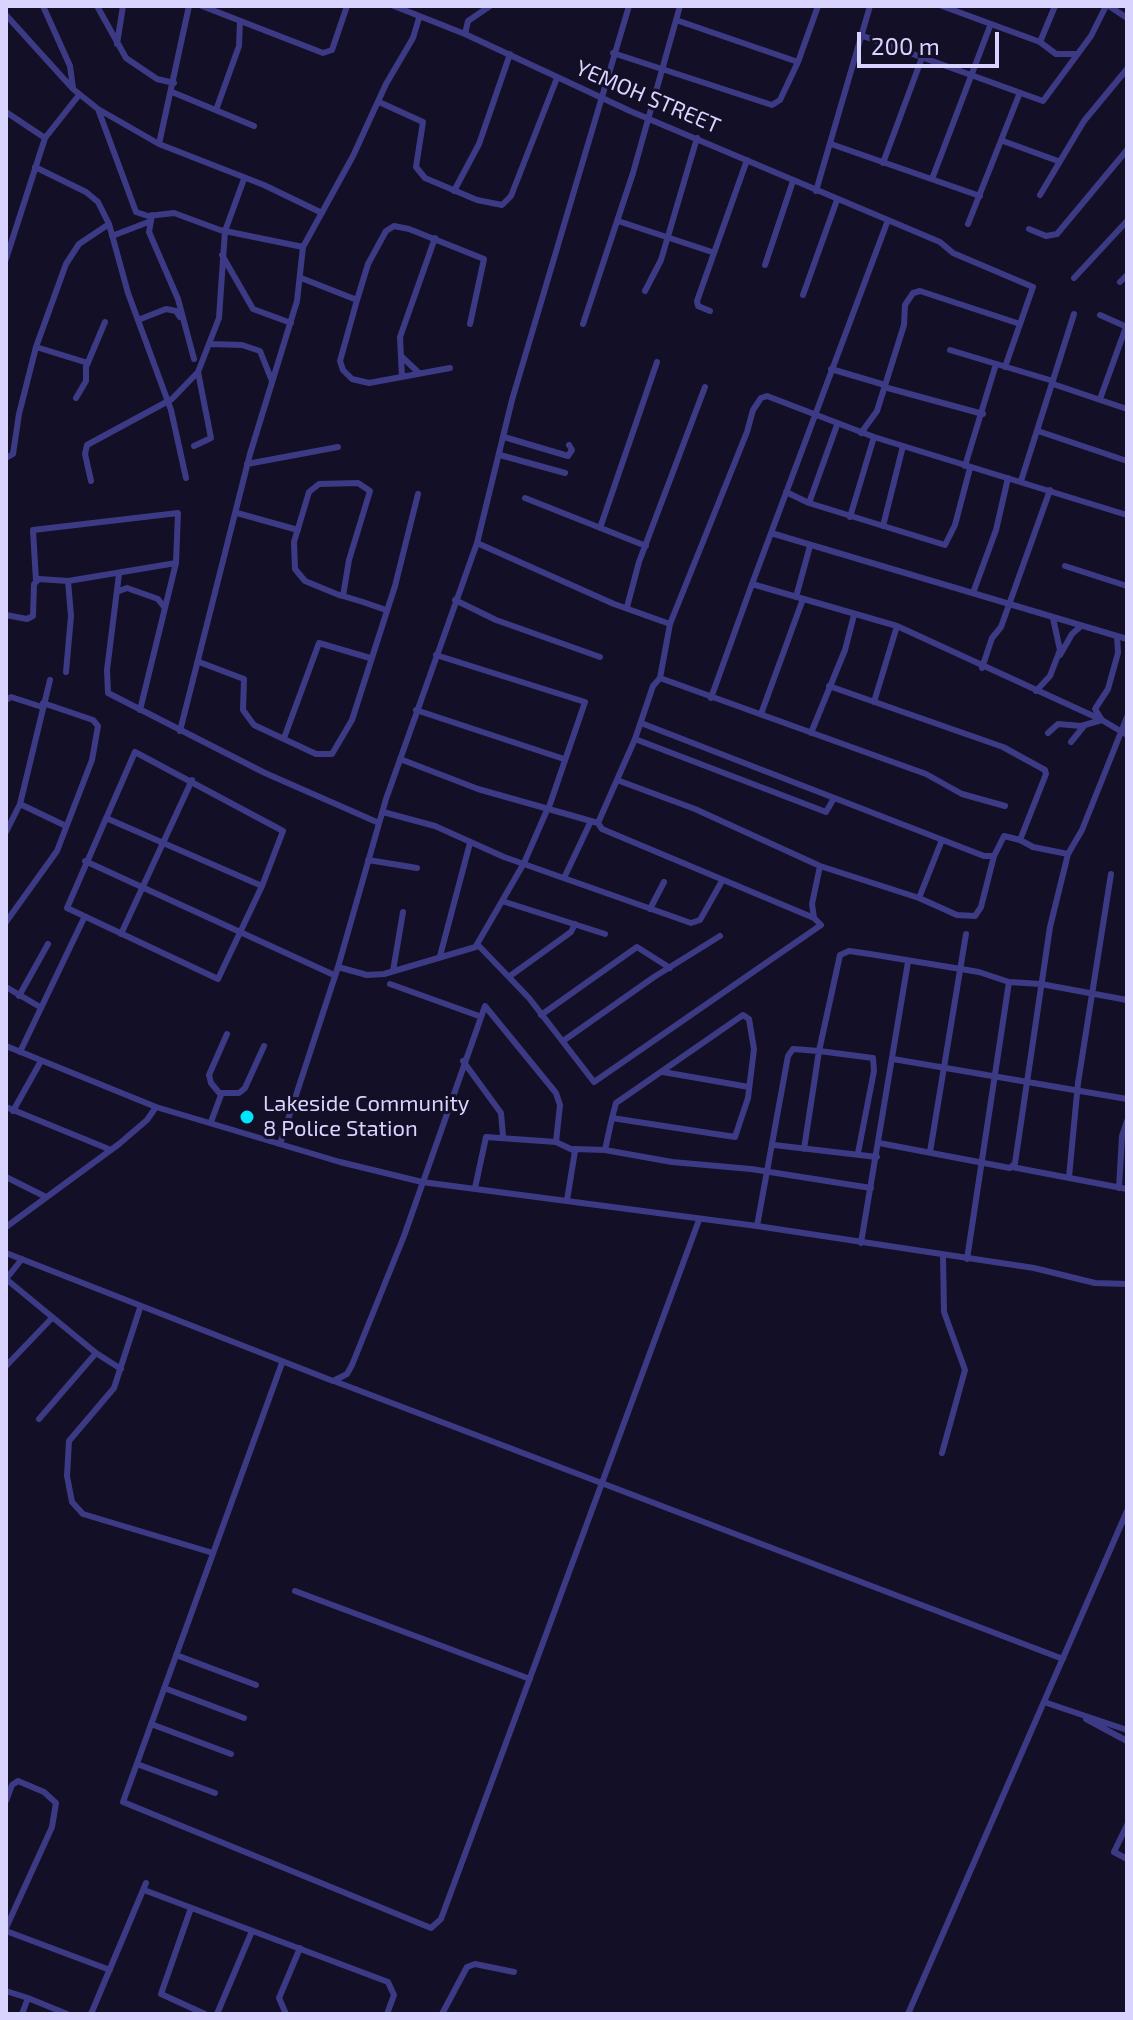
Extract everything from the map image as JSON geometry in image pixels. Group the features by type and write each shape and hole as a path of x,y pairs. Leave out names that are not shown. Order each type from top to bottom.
{"street":[{"path":"6,259 45,138 76,92 70,66 43,6"},
{"path":"97,6 117,44 135,67 157,79 174,83"},
{"path":"117,44 123,6"},
{"path":"159,144 189,6"},
{"path":"202,6 329,53 347,6"},
{"name":"YEMOH STREET","path":"394,6 510,54 600,98 888,220 1033,287 1020,324"},
{"path":"465,34 468,21 490,6"},
{"path":"280,1144 338,967 379,823 416,710 477,543 504,437 629,6"},
{"path":"583,324 618,221 680,6"},
{"path":"613,53 772,105 780,100 798,62 818,6"},
{"path":"816,191 870,6"},
{"path":"1040,42 1055,6"},
{"path":"863,36 923,55 1019,95 1043,101 1108,6 1127,18"},
{"path":"947,7 990,26 1040,42 1056,54 1077,54"},
{"path":"6,15 76,92 98,109 159,144 322,213"},
{"path":"180,731 247,464 291,323 301,278 303,247 413,38 419,18"},
{"path":"676,20 798,62"},
{"path":"216,110 239,46 240,21"},
{"path":"932,179 990,26"},
{"path":"454,191 479,144 510,54"},
{"path":"883,163 923,55"},
{"path":"1040,195 1093,108 1127,69"},
{"path":"379,102 423,122 416,167 425,178 454,191 502,205 511,196 557,78"},
{"path":"172,92 254,126"},
{"path":"968,224 1019,95"},
{"path":"98,109 134,210 152,218"},
{"path":"6,112 45,138"},
{"path":"645,291 661,260 697,138"},
{"path":"1003,141 1058,161"},
{"path":"831,144 980,196"},
{"path":"1029,229 1046,236 1057,234 1127,150"},
{"path":"710,311 698,306 697,301 747,160"},
{"path":"35,167 86,192 98,202 109,224 167,402 186,478"},
{"path":"91,481 85,454 87,445 167,402 198,372 219,318 225,231 244,179"},
{"path":"765,265 793,181"},
{"path":"803,295 837,200"},
{"path":"112,236 152,218 174,213 225,231 303,247"},
{"path":"152,218 149,232 178,299 194,359"},
{"path":"711,698 888,220"},
{"path":"6,221 16,225"},
{"path":"618,221 712,252"},
{"path":"1074,278 1127,221"},
{"path":"6,458 13,454 19,414 49,304 71,254 79,244 109,224"},
{"path":"450,368 369,383 352,379 343,370 340,361 368,264 386,231 394,226 435,238 484,259 470,324"},
{"path":"402,377 400,337 435,238"},
{"path":"222,255 253,309 291,323"},
{"path":"1120,282 1127,275"},
{"path":"301,278 357,300"},
{"path":"861,433 875,415 904,325 905,305 916,291 1020,324 1005,367"},
{"path":"138,320 166,309 176,311 191,358 194,359"},
{"path":"1021,481 1074,314"},
{"path":"1100,315 1126,327 1100,399"},
{"path":"76,398 86,381 88,363 105,322"},
{"path":"211,344 242,345 260,351 273,383"},
{"path":"36,347 88,363"},
{"path":"950,350 1127,409"},
{"path":"194,359 206,354"},
{"path":"401,356 419,373"},
{"path":"600,528 642,397 657,362"},
{"path":"786,492 850,517 945,545 955,525 967,467 996,364"},
{"path":"831,369 983,414"},
{"path":"194,446 211,438 198,372"},
{"path":"627,607 646,546 705,387"},
{"path":"565,876 617,780 635,739 653,686 660,678 670,624 758,402 767,396 861,433 1127,515"},
{"path":"809,503 837,425"},
{"path":"1038,431 1127,461"},
{"path":"504,437 568,456 572,450 569,445"},
{"path":"850,517 874,437"},
{"path":"883,526 903,446"},
{"path":"247,464 338,447"},
{"path":"500,455 565,473"},
{"path":"973,593 996,530 1008,478"},
{"path":"343,596 349,560 370,491 358,483 313,486 298,530 292,561 295,569 305,581 343,596 386,610"},
{"path":"982,668 1050,490"},
{"path":"199,662 243,677 243,710 248,718 270,735 284,738 316,754 332,754 352,720 409,537 418,494"},
{"path":"525,498 646,546"},
{"path":"6,615 27,619 33,616 36,581 33,530 178,513 176,563 140,710"},
{"path":"237,513 298,530"},
{"path":"771,533 1127,639"},
{"path":"477,543 670,624"},
{"path":"761,714 800,598 810,546"},
{"path":"36,581 68,581 176,563"},
{"path":"1065,566 1127,586"},
{"path":"119,574 106,690 180,731 347,812 379,823"},
{"path":"66,672 71,616 68,581"},
{"path":"752,584 897,626 1124,733"},
{"path":"119,591 127,588 158,599 164,607"},
{"path":"455,600 496,620 600,657"},
{"path":"811,733 845,650 854,615"},
{"path":"1036,691 1050,676 1058,657 1060,646 1053,618"},
{"path":"874,702 897,626"},
{"path":"1058,657 1081,626"},
{"path":"1102,720 1095,709 1108,689 1118,653 1117,636"},
{"path":"284,738 319,643 370,658"},
{"path":"436,655 585,702 548,808 524,863 476,946"},
{"path":"660,678 926,774 962,794 1005,806"},
{"path":"6,832 20,804 50,680"},
{"path":"829,686 1003,747 1045,770 1020,840"},
{"path":"6,700 11,697 42,705 93,720 98,726 92,760 57,851 6,922"},
{"path":"416,710 564,759"},
{"path":"1012,1167 1050,927 1068,854 1082,830 1124,733 1127,717"},
{"path":"1048,733 1058,724 1089,724 1102,720"},
{"path":"641,723 833,800 984,856 994,856"},
{"path":"1071,742 1089,724"},
{"path":"635,739 826,812 833,800"},
{"path":"135,752 192,780 283,831 262,886 218,979 67,908 135,752"},
{"path":"338,967 367,975 393,971 476,946 484,948 594,1082 819,928 820,922 814,918 722,881 594,823 400,759"},
{"path":"121,934 192,780"},
{"path":"617,780 695,809 820,866 919,898 957,915 975,916 985,898 994,856 1004,836 1033,847 1068,854"},
{"path":"20,804 66,826"},
{"path":"383,812 435,826 470,843 696,923 722,881"},
{"path":"106,818 262,886"},
{"path":"919,898 942,840"},
{"path":"440,956 470,843"},
{"path":"368,860 417,868"},
{"path":"85,861 334,975"},
{"path":"814,918 812,904 820,866"},
{"path":"1069,1177 1077,1093 1111,874"},
{"path":"650,909 664,882"},
{"path":"502,901 605,934"},
{"path":"393,971 403,912"},
{"path":"20,1052 84,918"},
{"path":"510,976 571,932 575,924"},
{"path":"930,1152 966,934"},
{"path":"563,1041 720,936"},
{"path":"19,996 48,944"},
{"path":"541,1015 637,947 670,968"},
{"path":"804,1149 819,1051 840,955 849,951 962,969 1009,982 1041,984 1127,1000"},
{"path":"861,1243 908,962"},
{"path":"967,1259 1009,982"},
{"path":"390,984 479,1016"},
{"path":"6,987 40,1007"},
{"path":"333,1381 347,1374 352,1365 485,1006 489,1006 556,1093 560,1105 556,1142"},
{"path":"605,1150 612,1118 616,1103 743,1015 749,1019 754,1033 749,1087 735,1137 612,1118"},
{"path":"221,1093 209,1078 227,1034"},
{"path":"6,1046 156,1107 422,1182 757,1226 1034,1268 1095,1283 1127,1284"},
{"path":"221,1093 239,1093 245,1088 264,1046"},
{"path":"757,1226 788,1056 793,1049 873,1058 874,1071 858,1153"},
{"path":"893,1059 1077,1093 1127,1099"},
{"path":"41,1061 10,1109 111,1150"},
{"path":"463,1061 501,1113 503,1136"},
{"path":"663,1072 749,1087"},
{"path":"211,1122 221,1093"},
{"path":"6,1227 111,1150 147,1120 156,1107"},
{"path":"879,1143 1123,1189 1127,1121"},
{"path":"475,1188 486,1137 503,1136 556,1142 574,1149 605,1150 672,1162 871,1188"},
{"path":"774,1145 877,1157"},
{"path":"567,1200 574,1149"},
{"path":"6,1177 46,1197"},
{"path":"282,1363 124,1804 431,1928 441,1919 699,1220"},
{"path":"6,1253 140,1308 210,1331 282,1363 1063,1659"},
{"path":"942,1453 965,1370 944,1312 943,1255"},
{"path":"22,1259 6,1279 96,1353 121,1369"},
{"path":"140,1308 121,1369 108,1398 69,1441 67,1476 72,1502 83,1514 213,1553"},
{"path":"6,1366 52,1318"},
{"path":"39,1419 96,1353"},
{"path":"908,2014 1127,1511"},
{"path":"295,1591 530,1679"},
{"path":"176,1655 256,1685"},
{"path":"164,1688 244,1718"},
{"path":"1044,1702 1127,1730"},
{"path":"1083,1717 1127,1741"},
{"path":"151,1724 231,1754"},
{"path":"137,1764 215,1793"},
{"path":"6,1801 12,1785 18,1781 44,1792 56,1803 52,1827 6,1930 110,1970"},
{"path":"1127,1825 1114,1852 1127,1859"},
{"path":"91,2014 145,1886 191,1908 388,1982 394,1995 387,2014"},
{"path":"191,1908 161,1994 205,2014"},
{"path":"217,2014 252,1931"},
{"path":"286,2014 279,1998 300,1948"},
{"path":"442,2014 467,1967 475,1964 514,1972"},
{"path":"6,1991 67,2014"},
{"path":"22,2014 28,1998"}],"place":[{"name":"Lakeside Community 8 Police Station","path":"247,1117"}]}
